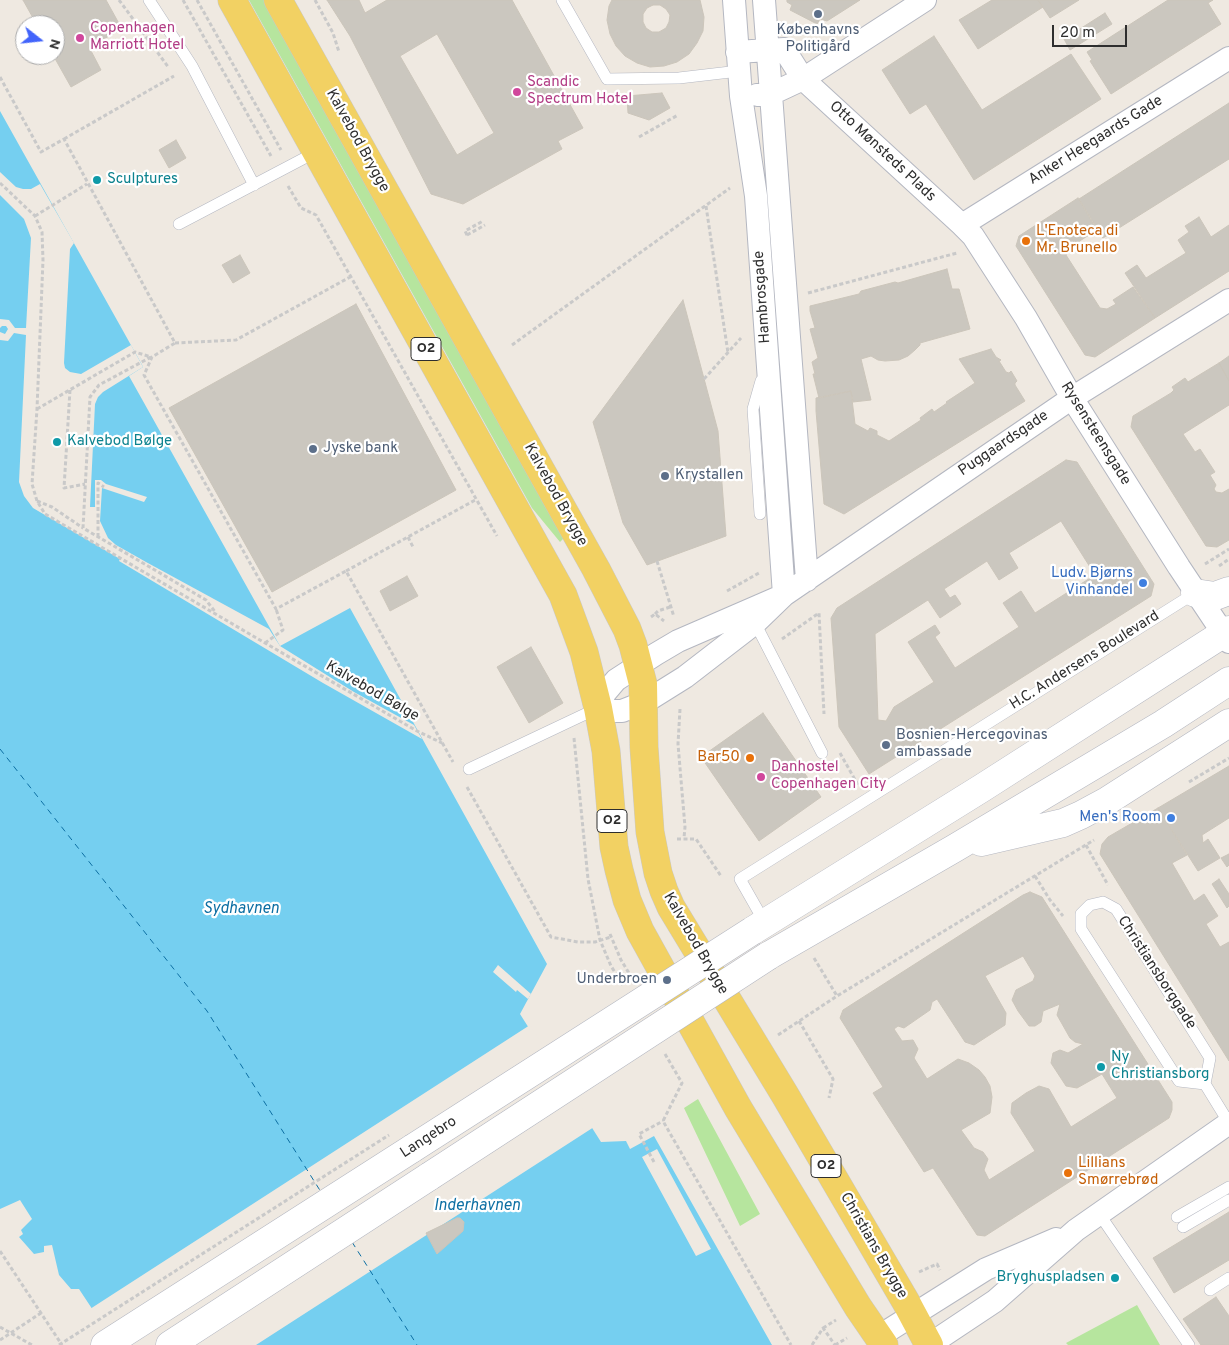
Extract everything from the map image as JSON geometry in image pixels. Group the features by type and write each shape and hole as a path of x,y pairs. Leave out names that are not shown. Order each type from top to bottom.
{"main road":[{"name":"O2","path":"232,0 563,595 584,652 598,708 606,751 614,847 627,900 640,931 784,1184 881,1341"},
{"name":"Kalvebod Brygge","path":"278,0 596,569 627,629 639,664 643,684 645,769 650,832 658,873 671,907 738,1019"},
{"name":"Christians Brygge","path":"738,1019 913,1314 929,1345"}],"street":[{"name":"Hambrosgade","path":"734,0 741,96 756,196 784,595"},
{"name":"Hambrosgade","path":"764,0 807,580"},
{"path":"741,96 771,94 803,79 925,0"},
{"name":"Otto Mønsteds Plads","path":"738,62 768,50 784,49 803,79 962,225"},
{"name":"Anker Heegaards Gade","path":"962,225 1229,58"},
{"name":"Rysensteensgade","path":"962,225 979,246 1026,318 1072,398 1195,592 1227,635"},
{"name":"Puggaardsgade","path":"752,617 678,641 639,664 616,680 605,693 598,708 609,711 622,711 644,702 685,677 752,617 1072,398 1229,300"},
{"path":"1195,592 1215,596 1229,591"},
{"path":"758,927 1227,635"},
{"path":"170,1345 768,956 955,848 1163,724 1229,681"},
{"path":"955,848 1063,823 1080,816 1229,723"},
{"name":"Langebro","path":"105,1345 758,927"},
{"path":"929,1345 995,1301 1076,1230 1229,1123"},
{"path":"881,1341 913,1314 986,1269 1076,1230"}],"lane":[{"path":"149,0 192,66 254,185"},
{"path":"562,0 607,79 679,78 738,62"},
{"path":"179,224 316,152"},
{"path":"760,514 753,408 761,381 792,379"},
{"name":"H.C. Andersens Boulevard","path":"758,927 740,880 1195,592"},
{"path":"752,617 822,754"},
{"path":"469,769 598,708"},
{"name":"Christiansborggade","path":"1103,902 1116,909 1210,1058 1205,1084 1179,1081 1096,953 1081,929 1082,914 1090,905 1103,902"},
{"path":"1205,1084 1229,1123"},
{"path":"1229,1187 1180,1222 1229,1200"},
{"path":"1100,1214 1189,1345"},
{"path":"1210,1290 1229,1278"}],"path":[{"path":"183,0 301,208 316,215 500,541"},
{"path":"0,76 41,152 174,76"},
{"path":"639,137 678,115"},
{"path":"64,139 175,343"},
{"path":"0,183 35,216 42,232 43,260 32,484 37,501"},
{"path":"512,345 737,183"},
{"path":"35,216 87,184"},
{"path":"706,206 728,353"},
{"path":"484,223 467,235 465,231 484,223"},
{"path":"786,299 979,246"},
{"path":"83,528 90,397 98,385 175,343 236,340 350,277"},
{"path":"704,379 742,337"},
{"path":"37,409 135,352 152,357"},
{"path":"152,357 144,375 276,610 283,630 265,643"},
{"path":"70,390 64,488 85,484"},
{"path":"98,537 98,483 104,487"},
{"path":"276,610 476,499 503,488"},
{"name":"Kalvebod Bølge","path":"37,501 52,507 83,528 206,600 217,614"},
{"name":"Kalvebod Bølge","path":"37,501 46,514 417,731 442,743"},
{"path":"408,537 413,547"},
{"path":"346,571 455,766"},
{"path":"655,614 670,607"},
{"path":"768,648 819,613 824,721"},
{"path":"678,744 685,827 684,838 696,839 720,872"},
{"path":"840,752 859,786"},
{"path":"1187,784 1229,758"},
{"path":"464,782 551,937 578,942 595,942 611,937"},
{"path":"675,834 676,845"},
{"path":"829,1098 833,1079 799,1021 1094,840"},
{"path":"1086,845 1098,866"},
{"path":"1035,876 1050,900"},
{"path":"801,937 837,996"},
{"path":"654,1162 639,1134 663,1121 682,1083 678,1075"},
{"path":"663,1121 791,1345"},
{"path":"0,1251 62,1345"},
{"path":"5,1345 0,1340 41,1313"},
{"path":"0,1327 32,1345"},
{"path":"812,1345 823,1328 834,1345"}],"green space":[{"path":"249,0 264,0 564,538 560,542 532,508"},
{"path":"698,1099 760,1214 740,1226 684,1108"},
{"path":"1137,1305 1160,1345 1068,1345 1066,1343"}],"water":[{"name":"Sydhavnen","path":"0,111 143,367 129,376 280,646 350,608 547,964 520,1014 601,1142 626,1141 630,1149 654,1136 772,1345 116,1345 79,1289 71,1289 59,1275 52,1245 44,1246 44,1252 34,1254 19,1237 23,1234 21,1230 32,1219 20,1200 0,1209"}],"pier":[{"name":"Kalvebod Bølge","path":"0,172 16,187 31,189 40,184 74,243 70,249 65,368 70,372 81,374 131,345 143,367 103,392 95,404 90,507 95,507 95,480 101,480 106,484 147,497 144,502 102,488 100,521 108,538 116,545 146,562 269,629 280,646 354,692 414,725 422,739 323,683 119,561 120,559 33,508 24,496 19,482 26,335 14,333 8,341 0,340 0,332 5,334 8,329 6,326 0,328 0,319 9,320 15,328 26,328 31,238 24,219 0,195"},
{"path":"498,965 531,994 528,999 517,990 516,992 493,972"},
{"path":"530,1025 594,1127 256,1345 113,1345 90,1309"},
{"path":"657,1149 711,1249 696,1256 642,1157"}],"building":[{"name":"Copenhagen Marriott Hotel","path":"23,0 106,0 122,29 89,47 101,70 71,87 59,65 65,65 65,15 31,15"},
{"name":"Scandic Spectrum Hotel","path":"327,0 359,0 365,13 387,0 512,0 583,128 558,141 562,149 463,204 431,194 350,36","holes":["437,34 494,133 457,155 400,56"]},
{"path":"612,0 700,0 704,17 703,31 689,54 677,62 664,66 650,67 637,63 625,56 616,46 610,34 607,20","holes":["653,5 660,5 670,15 669,22 666,28 659,32 652,32 646,28 643,22 643,14 647,8"]},
{"name":"Københavns Politigård","path":"787,0 860,0 827,21 820,19 817,24 790,10 792,5"},
{"path":"992,0 1038,0 1043,7 978,49 959,20"},
{"path":"1038,0 1079,0 1050,18"},
{"path":"1168,0 1213,0 1208,3 1221,24 1111,94 1090,61 1092,60 1087,52"},
{"path":"1105,13 1112,24 1070,50 1064,39"},
{"path":"934,36 982,110 1071,54 1101,99 974,180 926,104 910,114 882,70"},
{"path":"662,93 670,108 649,120 628,113 627,96"},
{"path":"1229,103 1229,159 1103,238 1079,199"},
{"path":"176,140 186,158 169,168 159,150"},
{"path":"1078,198 1097,230 1067,249 1066,255 1100,308 1107,309 1116,304 1113,300 1133,287 1155,318 1095,357 1085,355 1016,246 1019,236"},
{"path":"1199,217 1211,237 1229,225 1229,271 1155,318 1125,273 1137,265 1146,278 1186,253 1178,240 1189,232 1185,226"},
{"path":"240,255 250,273 233,283 222,265"},
{"path":"947,269 952,289 959,289 970,329 920,343 908,356 899,360 878,360 871,356 861,359 871,400 853,402 851,391 819,398 813,374 815,374 812,362 818,358 810,329 815,328 810,306"},
{"name":"Krystallen","path":"683,300 718,431 726,536 647,565 623,523 593,422"},
{"name":"Jyske bank","path":"356,304 456,490 272,592 169,408"},
{"path":"991,349 996,357 1001,360 999,361 1006,372 1009,373 1011,371 1017,381 1015,385 1025,401 844,514 824,504 816,398 851,391 855,424 868,431 870,428 877,431 877,435 889,441 921,420 920,418 932,409 934,412 975,383 959,359"},
{"path":"1229,356 1229,381 1219,363"},
{"path":"1219,363 1229,381 1229,405 1183,434 1195,452 1200,449 1215,472 1210,475 1216,485 1214,489 1216,492 1222,493 1229,489 1229,540 1217,547 1206,546 1131,427 1133,416 1171,393 1174,390 1172,387 1185,378 1188,382"},
{"path":"1066,460 1077,462 1154,584 1151,596 869,774 839,727 831,618 837,608","holes":["1061,521 1095,575 1035,613 1021,591 1003,603 1019,627 955,668 935,637 940,633 935,625 908,642 934,682 894,707 886,721 878,720 875,634 928,600 940,618 961,604 955,595 950,598 944,589 987,561 999,580 1018,568 1009,553"]},
{"path":"407,576 418,596 390,611 380,591"},
{"path":"531,647 563,703 529,723 497,667"},
{"name":"Danhostel Copenhagen City","path":"763,713 821,797 759,841 701,757"},
{"path":"1229,766 1229,818 1202,835 1203,843 1208,839 1220,858 1198,871 1158,808"},
{"path":"1158,808 1187,855 1172,863 1194,901 1204,894 1218,916 1206,924 1220,947 1229,942 1229,1061 1100,854 1102,844 1108,837"},
{"path":"1229,854 1229,865 1227,867 1221,858"},
{"path":"1219,879 1229,894 1229,906 1227,908 1212,884"},
{"name":"Ny Christiansborg","path":"1030,892 1042,897 1172,1102 1172,1110 1169,1118 985,1236 977,1235 933,1168 924,1172 873,1093 883,1087 840,1018 843,1010","holes":["1023,956 1035,976 1033,981 1016,990 1012,1000 1029,1026 1035,1026 1041,1022 1043,1011 1060,1004 1057,1015 1070,1038 1075,1042 1083,1044 1068,1053 1060,1050 1053,1053 1051,1063 1066,1086 1077,1088 1102,1074 1117,1098 1071,1127 1049,1089 1039,1086 1026,1093 1012,1103 1011,1113 1035,1151 989,1180 984,1170 988,1159 983,1152 974,1148 961,1130 990,1113 992,1097 990,1086 985,1077 969,1063 958,1059 927,1079 914,1058 918,1049 913,1040 902,1041 894,1029 898,1026 904,1028 930,1010 932,1002 937,999 965,1042 974,1045 1005,1025 1006,1013 985,976"]},
{"path":"1229,1212 1229,1260 1174,1293 1153,1258"},
{"path":"457,1218 464,1222 463,1231 437,1254 426,1233"},
{"path":"1216,1297 1229,1316 1229,1345 1201,1345 1183,1319"}],"ferry route":[{"path":"0,749 207,1011 321,1192"},
{"path":"352,1242 417,1345"}],"place":[{"name":"Københavns Politigård","path":"818,14"},
{"name":"Copenhagen Marriott Hotel","path":"80,38"},
{"name":"Scandic Spectrum Hotel","path":"517,92"},
{"name":"Sculptures","path":"97,180"},
{"name":"L'Enoteca di Mr. Brunello","path":"1026,241"},
{"name":"Kalvebod Bølge","path":"57,442"},
{"name":"Jyske bank","path":"313,449"},
{"name":"Krystallen","path":"665,476"},
{"name":"Ludv. Bjørns Vinhandel","path":"1143,583"},
{"name":"Bosnien-Hercegovinas ambassade","path":"886,745"},
{"name":"Bar50","path":"750,758"},
{"name":"Danhostel Copenhagen City","path":"761,777"},
{"name":"Men's Room","path":"1171,818"},
{"name":"Underbroen","path":"667,980"},
{"name":"Ny Christiansborg","path":"1101,1067"},
{"name":"Lillians Smørrebrød","path":"1068,1173"},
{"name":"Bryghuspladsen","path":"1115,1278"}],"water label":[{"name":"Inderhavnen","path":"477,1207"}]}
